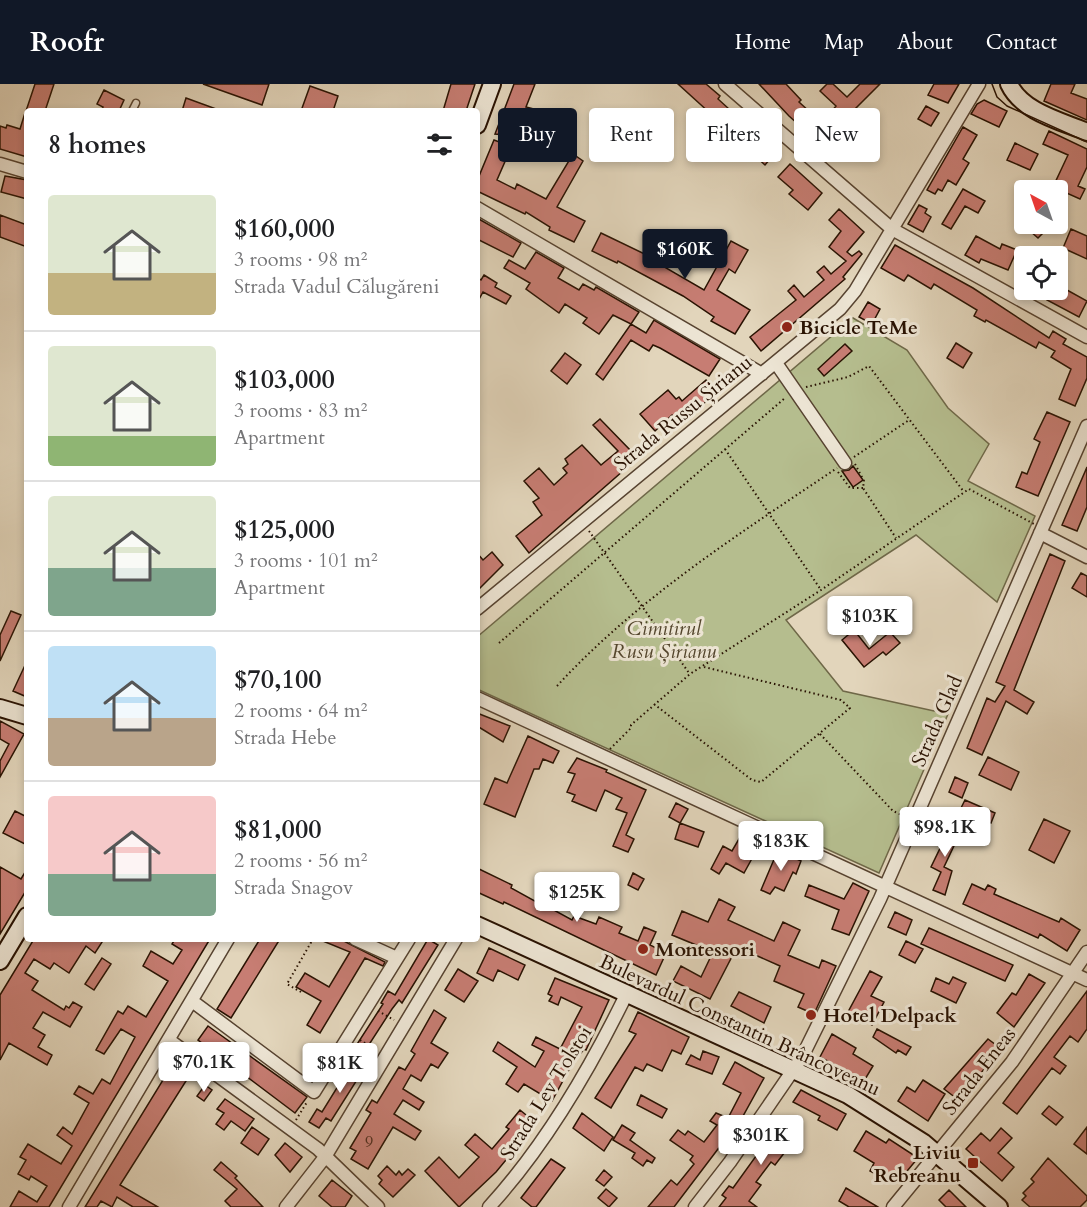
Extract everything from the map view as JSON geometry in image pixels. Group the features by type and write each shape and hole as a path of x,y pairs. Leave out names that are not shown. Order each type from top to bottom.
{"main road":[{"path":"480,117 492,84"},
{"path":"1009,84 1021,101 1031,108 1087,132"},
{"path":"0,708 24,717"},
{"path":"0,961 24,921"},
{"name":"Bulevardul Constantin Brâncoveanu","path":"480,926 794,1069 858,1101 938,1155 999,1207"}],"street":[{"path":"725,84 892,229 1087,337"},
{"name":"Strada Russu Șirianu","path":"480,607 840,309 855,291 980,84"},
{"path":"0,164 24,170"},
{"path":"480,210 762,374"},
{"path":"776,363 796,391 841,466"},
{"name":"Strada Glad","path":"695,1207 794,1069 885,888 1087,426"},
{"path":"1041,530 1087,557"},
{"path":"480,700 1087,980"},
{"path":"69,1207 226,942"},
{"path":"362,942 397,958"},
{"path":"192,1001 314,1092 407,942"},
{"path":"286,1207 325,1157 454,942"},
{"name":"Strada Eneas","path":"893,1207 1012,1062 1087,952"},
{"name":"Strada Lev Tolstoi","path":"489,1207 514,1179 574,1091 627,993"},
{"path":"169,1040 291,1128 378,1207"}],"lane":[{"path":"134,108 136,103"}],"path":[{"path":"499,643 796,391 848,377 869,366 964,492"},
{"path":"862,488 864,481 852,458 909,420"},
{"path":"725,449 771,513 821,590"},
{"path":"557,686 587,653 641,606 841,466 850,488 862,488"},
{"path":"862,488 896,538"},
{"path":"605,758 631,728 631,725 690,674 821,590 969,489 1041,530"},
{"path":"583,521 690,674"},
{"path":"654,704 752,780 760,782 767,779 850,708 841,700 702,667"},
{"path":"820,734 893,811 914,821"},
{"path":"301,992 287,984 311,942"},
{"path":"368,1005 403,1026"},
{"path":"350,1034 385,1056"},
{"path":"291,1128 314,1092"}],"green space":[{"name":"Cimitirul Rusu Șirianu","path":"853,318 907,350 948,408 989,444 968,481 1035,516 997,602 916,535 786,620 843,691 948,714 879,873 480,690 480,634"}],"building":[{"path":"35,84 54,84 46,108 27,108"},
{"path":"203,84 269,84 262,105"},
{"path":"451,84 475,84 467,108 444,108"},
{"path":"514,84 535,84 526,107 530,108 505,108"},
{"path":"678,84 706,84 720,96 718,99 728,108 704,108"},
{"path":"759,84 786,84 806,108 794,108 794,120"},
{"path":"827,84 833,84 847,97 860,84 880,84 856,108 834,108 836,106 820,91"},
{"path":"934,84 959,84 948,103 928,95"},
{"path":"1051,84 1075,84 1071,93 1087,99 1087,120 1044,101"},
{"path":"310,86 338,96 334,108 302,108"},
{"path":"104,90 124,100 120,108 102,108 97,104"},
{"path":"186,98 214,108 183,108"},
{"path":"984,100 1007,111 999,127 971,114 977,104"},
{"path":"926,106 939,113 931,126 918,119"},
{"path":"24,116 24,156 0,149 0,126 6,128 7,125 20,129"},
{"path":"963,127 977,135 963,159 969,163 956,185 948,180 942,191 938,189 935,194 927,190"},
{"path":"1049,131 1087,149 1087,167 1078,186 1085,189 1080,199 1068,194 1068,180 1056,180 1068,155 1043,144"},
{"path":"494,140 498,142 498,162 505,162 497,180 515,189 517,184 546,199 568,162 577,162 577,157 583,161 557,207 585,221 574,242 549,230 550,227 526,212 525,214 480,192 480,174"},
{"path":"1015,143 1038,154 1030,170 1007,160"},
{"path":"790,164 822,193 808,210 789,194 793,190 778,177"},
{"path":"5,176 24,179 24,198 1,192"},
{"path":"963,189 985,201 978,213 965,206 951,229 942,224"},
{"path":"919,205 927,209 925,213 931,217 923,232 908,224"},
{"path":"839,209 864,232 847,252 852,256 859,251 862,254 843,277 845,279 761,351 750,337 796,300 788,291 794,285 804,297 824,280 817,272 824,266 831,274 846,261 829,247 841,231 829,220"},
{"path":"0,215 24,224 24,246 0,237"},
{"path":"480,220 521,243 513,257 480,240"},
{"path":"1071,229 1087,236 1087,259 1068,250 1068,246 1064,246"},
{"path":"601,233 655,259 654,261 704,290 731,241 748,250 735,273 729,269 717,290 750,310 735,334 711,321 714,317 683,296 618,261 617,263 592,251"},
{"path":"976,236 1000,249 1002,244 1014,249 1014,257 1008,270 981,259 979,263 965,255"},
{"path":"895,245 973,288 1049,338 1053,331 1066,339 1063,344 1087,357 1087,378 1075,406 1059,399 1071,369 1051,357 1055,351 1039,342 1036,348 986,320 985,322 974,316 977,310 934,284 931,289 908,275 904,281 881,268"},
{"path":"536,252 564,268 558,278 579,290 583,284 594,290 596,287 639,312 631,324 613,315 599,334 583,323 587,318 565,304 559,313 526,289 530,283 504,268 509,260 525,269"},
{"path":"484,275 497,283 495,287 511,296 506,304 483,292 480,298 481,280"},
{"path":"1068,291 1087,301 1079,317 1047,300 1068,300"},
{"path":"868,302 880,309 872,324 859,317"},
{"path":"654,320 720,359 709,376 660,348 653,345 649,351 631,340 603,380 596,374 631,324 646,333"},
{"path":"956,343 972,353 963,368 947,358"},
{"path":"845,344 852,351 824,376 818,369"},
{"path":"565,353 581,365 567,384 551,371"},
{"path":"706,380 716,392 681,425 672,415 655,431 640,414 668,390 676,399 679,397 682,401"},
{"path":"1047,412 1070,422 1038,496 1016,487 1022,472 1027,474 1040,442 1034,439"},
{"path":"600,419 632,452 625,458 631,464 529,553 516,536 542,515 533,502 539,498 524,481 539,468 554,485 567,473 563,468 568,464 565,459 582,445 601,465 618,451 593,425"},
{"path":"853,466 863,480 853,487 842,471 849,470"},
{"path":"1087,467 1087,507 1077,531 1062,525"},
{"path":"492,552 503,565 480,588 480,556 483,560"},
{"path":"1050,554 1065,561 1014,690 1034,702 1027,714 1006,701 982,755 967,748 987,698 995,702 1005,686 996,682"},
{"path":"1081,573 1087,576 1087,597 1072,588"},
{"path":"11,611 21,615 0,661 0,635"},
{"path":"854,630 869,649 890,632 900,643 886,655 883,652 864,667 842,640"},
{"path":"24,667 24,696 13,691"},
{"path":"480,714 510,726 503,742 480,728"},
{"path":"0,721 24,734 0,777 0,761 9,744 0,739"},
{"path":"528,736 559,751 553,763 543,759 539,769 534,769 515,817 484,804 495,778 507,783"},
{"path":"988,757 1019,772 1011,790 979,775"},
{"path":"577,758 646,790 626,835 634,839 628,852 613,846 627,813 616,809 622,798 605,790 596,811 572,801 575,795 567,792 575,774 568,772"},
{"path":"955,777 968,783 962,798 949,792"},
{"path":"965,800 995,813 991,823 960,810"},
{"path":"676,803 688,809 680,823 669,817"},
{"path":"15,811 24,816 24,844 3,833"},
{"path":"1044,819 1070,831 1054,863 1029,850"},
{"path":"680,823 704,832 698,847 675,839"},
{"path":"947,824 961,831 944,867 952,871 945,895 933,890 941,872 931,867 945,838 941,836"},
{"path":"743,832 761,842 744,873 726,863 719,874 711,869 723,846 732,851"},
{"path":"778,850 801,861 796,874 793,872 784,891 775,887 770,894 761,890"},
{"path":"0,867 21,879 24,874 24,894 0,934"},
{"path":"480,869 512,885 511,888 540,904 552,879 562,883 550,908 572,920 574,916 596,924 599,917 622,927 619,933 638,941 644,927 656,932 650,945 666,953 656,975 504,902 503,904 480,893"},
{"path":"633,873 644,879 638,890 628,885"},
{"path":"853,883 869,891 849,935 832,929 839,910 805,896 809,885 844,899"},
{"path":"972,884 985,890 988,885 996,889 994,894 1059,922 1061,918 1080,930 1067,951 1040,934 1038,938 963,904"},
{"path":"719,899 735,907 728,920 774,941 783,922 800,930 788,955 819,968 822,960 836,966 814,1014 798,1007 804,994 774,981 780,966 737,947 710,999 673,981 681,966 701,977 713,952 672,935 682,911 708,922"},
{"path":"895,912 912,920 906,935 888,927"},
{"path":"929,928 1013,965 1005,981 921,944"},
{"path":"906,941 923,949 915,963 899,955"},
{"path":"32,942 102,942 95,953 86,946 69,973 54,963 50,969 34,959 25,973 38,981 32,990 64,1010 66,1006 69,1008 73,1002 82,1007 70,1027 43,1012 33,1028 45,1035 38,1047 52,1055 47,1065 9,1043 0,1060 0,995"},
{"path":"173,942 208,942 49,1207 10,1207 19,1191 37,1202 47,1186 31,1176 29,1180 18,1174 26,1160 20,1157 28,1144 61,1164 72,1146 57,1135 63,1127 72,1134 89,1103 74,1094 79,1086 93,1094 102,1079 110,1084 135,1037 121,1029 104,1054 96,1050 118,1011 123,1014 128,1006 146,1017 168,981 143,966 151,951 173,964 182,950 172,944"},
{"path":"258,942 278,942 231,1018 217,1009"},
{"path":"325,942 346,942 385,962 383,966 365,958 320,1033 307,1025 321,1001 296,987 305,973 329,987 350,952"},
{"path":"426,942 438,945 402,1003 399,1000 392,1009 361,1057 352,1052 383,1004 381,1003 388,991 395,995"},
{"path":"489,948 525,965 518,980 498,970 493,981 477,973"},
{"path":"102,958 111,964 94,990 85,984"},
{"path":"458,969 478,981 464,1002 445,990"},
{"path":"870,971 882,977 871,996 884,1002 872,1025 848,1012"},
{"path":"1029,974 1045,983 1014,1027 997,1013 1012,993 1016,995"},
{"path":"953,977 966,983 956,1003 931,991 936,978 949,984"},
{"path":"555,978 609,1000 586,1050 584,1049 571,1066 552,1101 524,1084 518,1092 506,1084 517,1067 493,1051 498,1042 535,1067 544,1051 532,1045 536,1037 560,1049 582,1007 561,997 558,1005 549,1001 552,996 548,994"},
{"path":"1087,991 1087,1029 1078,1042 1070,1036 1054,1057 1066,1066 1060,1074 1052,1068 1017,1114 1003,1103"},
{"path":"739,992 771,1007 764,1023 731,1006"},
{"path":"434,1010 446,1018 431,1043 448,1053 438,1068 431,1064 421,1081 411,1075 403,1089 424,1102 419,1110 403,1100 394,1114 421,1131 415,1140 393,1127 368,1169 351,1159 356,1151 350,1148 371,1113 366,1110 372,1100 377,1103 399,1067 405,1070 415,1054 411,1051"},
{"path":"638,1012 689,1037 681,1054 672,1050 662,1071 647,1064 643,1071 635,1067 611,1108 595,1098 636,1034 629,1031"},
{"path":"208,1026 307,1097 295,1113 198,1040"},
{"path":"877,1029 911,1047 906,1055 898,1050 896,1053 873,1037"},
{"path":"832,1034 856,1048 853,1054 873,1066 864,1081 820,1057"},
{"path":"988,1039 1000,1048 960,1101 944,1089"},
{"path":"703,1051 719,1057 712,1074 686,1064 691,1055 700,1060"},
{"path":"356,1057 367,1064 331,1121 326,1118 319,1128 309,1122 317,1109 322,1112"},
{"path":"735,1062 764,1078 743,1116 674,1207 648,1207 671,1180 677,1185 694,1164 690,1160 693,1156 670,1140 678,1130 685,1135 688,1131 704,1142 717,1125 710,1121 716,1113 728,1118 741,1093 723,1084"},
{"path":"175,1074 186,1081 120,1185 158,1207 133,1207 117,1197 112,1207 101,1201 97,1207 85,1207 166,1075 172,1079"},
{"path":"923,1080 945,1094 928,1121 898,1101 907,1087 915,1092"},
{"path":"205,1085 212,1090 204,1101 197,1096"},
{"path":"801,1090 846,1114 837,1130 818,1120 820,1116 793,1102"},
{"path":"641,1095 667,1109 662,1118 637,1105"},
{"path":"225,1099 254,1119 245,1131 231,1121 224,1130 216,1124 224,1113 217,1109"},
{"path":"1049,1106 1063,1117 1056,1125 1042,1114"},
{"path":"520,1110 531,1119 528,1122 534,1126 496,1172 459,1207 425,1171 439,1157 459,1178 479,1157 465,1145 475,1134 492,1149 509,1129 506,1127"},
{"path":"582,1113 613,1137 604,1151 573,1128"},
{"path":"782,1120 801,1132 790,1150 788,1148 775,1165 771,1162 756,1182 761,1185 749,1201 757,1207 719,1207 726,1198 722,1195 729,1186 733,1188"},
{"path":"622,1125 635,1133 630,1140 655,1158 652,1163 647,1160 643,1166 632,1158 635,1153 613,1140"},
{"path":"252,1127 269,1139 258,1155 241,1143"},
{"path":"1087,1127 1087,1154 1074,1144"},
{"path":"1001,1128 1012,1138 998,1153 1014,1167 1002,1181 966,1149 981,1133 990,1141"},
{"path":"866,1131 886,1143 889,1139 918,1158 897,1183 883,1174 881,1177 870,1171 874,1163 854,1151"},
{"path":"285,1143 302,1157 290,1172 275,1155"},
{"path":"1048,1158 1087,1196 1087,1200 1080,1207 1030,1207 1022,1200 1026,1196 1023,1193 1034,1182 1031,1179"},
{"path":"551,1159 565,1168 536,1207 532,1207 521,1198"},
{"path":"221,1162 237,1176 235,1178 263,1207 231,1207 225,1201 237,1189 214,1170"},
{"path":"387,1166 396,1175 399,1171 402,1175 408,1169 415,1175 393,1197 379,1184 382,1180 378,1176"},
{"path":"604,1170 612,1177 604,1186 596,1180"},
{"path":"332,1180 352,1196 345,1207 332,1207 319,1196"},
{"path":"846,1188 878,1207 849,1207 839,1201"},
{"path":"606,1189 617,1198 609,1207 598,1198"},
{"path":"949,1190 966,1207 946,1207 939,1200"}],"tram line":[{"path":"992,84 997,97 1007,106 1087,142"}],"place":[{"name":"Bicicle TeMe","path":"787,327"},
{"name":"Montessori","path":"643,949"},
{"name":"Hotel Delpack","path":"811,1015"},
{"name":"Liviu Rebreanu","path":"973,1163"}]}
